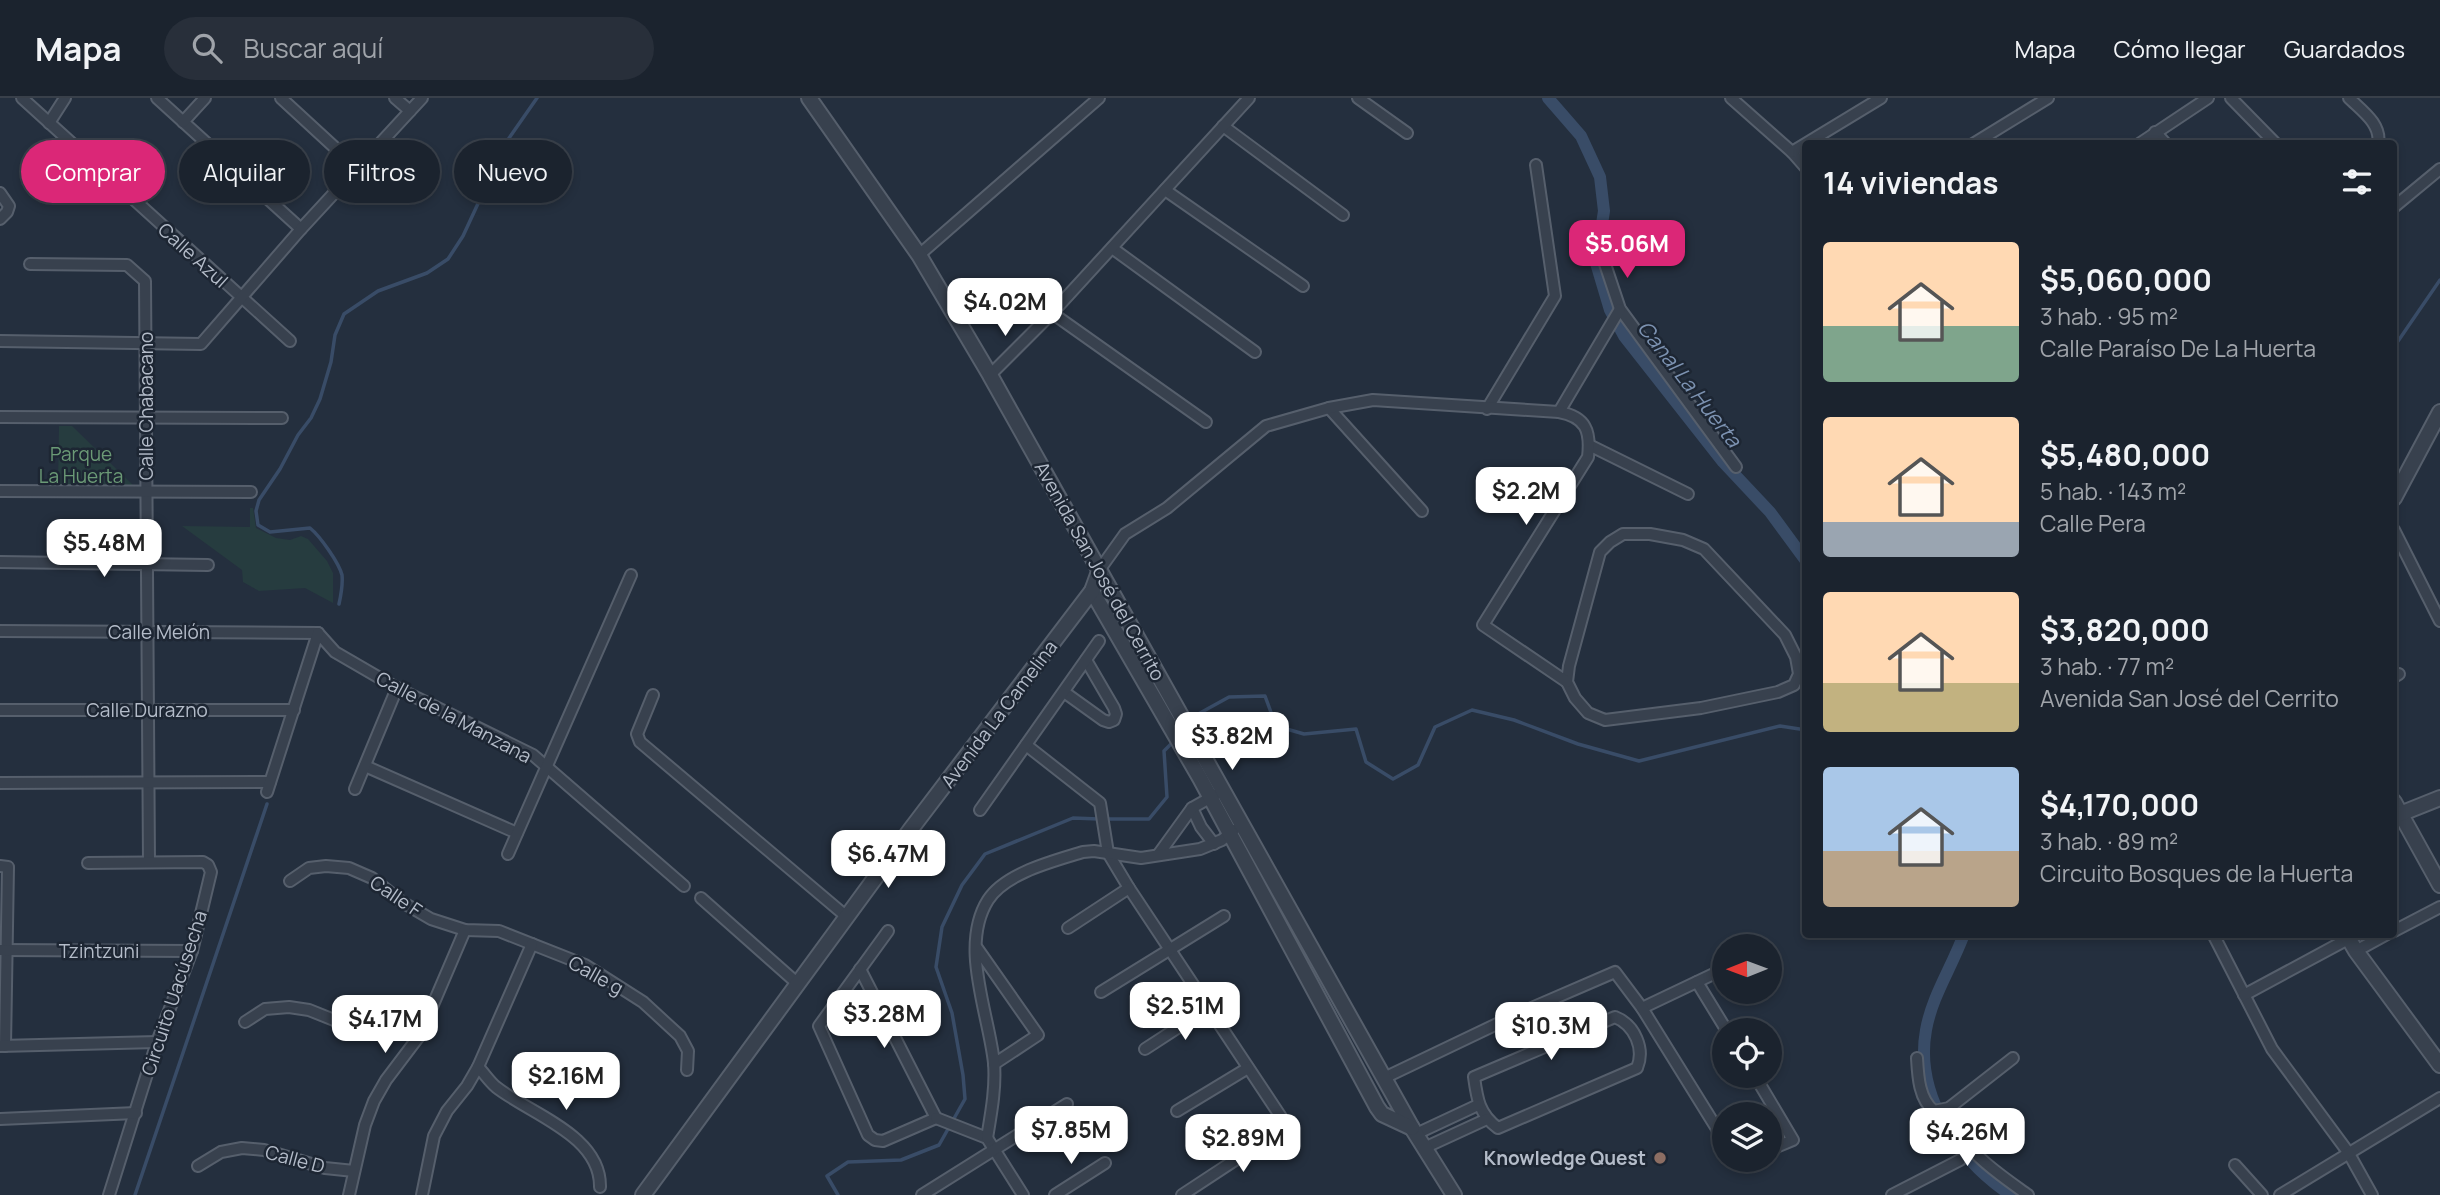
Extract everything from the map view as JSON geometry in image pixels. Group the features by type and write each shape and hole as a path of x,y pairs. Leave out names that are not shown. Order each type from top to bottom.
{"street":[{"name":"Calle Azul","path":"22,98 290,341"},
{"path":"49,123 65,98"},
{"path":"157,98 301,229"},
{"path":"183,122 205,98"},
{"path":"282,98 327,140"},
{"path":"395,98 410,111"},
{"path":"383,140 422,98"},
{"name":"Avenida San José del Cerrito","path":"809,98 919,255 1100,569 1182,717 1188,743 1209,796 1377,1107 1382,1114 1414,1131"},
{"path":"919,255 1099,98"},
{"path":"990,375 1052,313 1249,98"},
{"path":"1358,98 1407,133"},
{"path":"1731,98 1802,164"},
{"path":"1812,140 1881,98"},
{"path":"1980,140 2048,98"},
{"path":"2144,140 2208,98"},
{"path":"2231,98 2272,140"},
{"path":"2349,98 2376,126 2379,140"},
{"path":"1223,126 1343,215"},
{"path":"2155,132 2162,140"},
{"path":"1792,152 1802,146"},
{"path":"1487,409 1555,296 1536,164"},
{"path":"2397,205 2440,169"},
{"path":"1165,190 1303,286"},
{"path":"0,219 9,206 1,196"},
{"path":"0,341 201,344 325,203"},
{"path":"1112,248 1255,352"},
{"path":"1604,261 1619,309 1736,467"},
{"name":"Calle Chabacano","path":"30,264 127,265 145,281 149,862"},
{"path":"1559,412 1619,309"},
{"path":"1052,313 1206,422"},
{"path":"1100,569 1125,534 1167,509 1266,426 1329,408 1373,400 1574,415 1583,422 1588,433 1588,457 1483,625 1567,682 1575,698 1588,713 1605,720 1701,708 1778,692 1794,685 1798,674 1797,657 1785,635 1704,549 1683,540 1650,534 1623,534 1601,551 1567,682"},
{"path":"1329,408 1422,511"},
{"path":"2397,492 2440,412"},
{"path":"0,416 282,418"},
{"path":"1589,445 1688,494"},
{"path":"0,491 251,492"},
{"path":"2397,536 2440,621"},
{"path":"0,562 208,565"},
{"name":"Avenida La Camelina","path":"643,1195 1092,591 1100,569"},
{"path":"508,854 631,575"},
{"name":"Avenida San José del Cerrito","path":"1092,591 1170,726 1188,743 1224,792 1395,1098 1454,1195"},
{"name":"Calle Melón","path":"0,631 318,633"},
{"path":"0,783 148,783 269,787 318,633"},
{"name":"Calle de la Manzana","path":"318,633 335,652 397,688 533,755 684,886"},
{"path":"980,810 1099,641"},
{"path":"1063,692 1103,720 1114,720 1114,708 1086,660"},
{"path":"355,789 397,688"},
{"path":"653,695 637,734 640,741 847,918"},
{"name":"Calle Durazno","path":"0,710 294,710"},
{"path":"1026,746 1097,798 1102,809 1108,853 1287,1126 1182,1195"},
{"path":"365,766 517,833"},
{"path":"1158,855 1192,808 1209,796 1224,792"},
{"path":"2440,798 2397,808 2440,885"},
{"path":"1192,808 1201,827 1214,844"},
{"path":"987,1138 992,1109 994,1063 978,984 977,948 979,922 989,898 1012,878 1083,852 1128,857 1200,849 1230,834 1241,823"},
{"name":"Circuito Uacúsecha","path":"88,863 203,862 211,872 192,951 158,1042 109,1195"},
{"path":"4,867 2,1046 158,1042"},
{"name":"Calle F","path":"290,881 309,868 349,868 372,878 402,902 431,919 465,930"},
{"path":"1068,928 1129,888"},
{"path":"701,898 798,984"},
{"path":"2397,929 2440,906"},
{"path":"1101,992 1224,916"},
{"path":"349,1195 365,1125 374,1101 386,1080 420,1035 465,930"},
{"name":"Calle g","path":"465,930 499,932 585,965 643,1002 680,1036 688,1051 687,1070"},
{"path":"888,931 819,1026 868,1135 883,1141 940,1119"},
{"path":"2215,938 2272,1049 2348,1152 2372,1195"},
{"path":"2244,995 2350,941 2440,1065"},
{"path":"422,1195 434,1136 447,1111 467,1087 478,1067 532,944"},
{"path":"977,948 1038,1035 994,1063"},
{"name":"Tzintzuni","path":"3,950 192,951"},
{"path":"860,969 940,1119 987,1138 1023,1195"},
{"path":"1384,1078 1520,1013 1615,972 1642,1008 1712,1121"},
{"path":"1642,1008 1712,975"},
{"path":"1697,982 1719,1018"},
{"path":"245,1022 265,1009 289,1007 309,1010 354,1028 420,1035"},
{"path":"1145,1049 1208,1008"},
{"path":"1615,1017 1624,1020 1637,1038 1641,1057 1637,1068 1498,1128 1487,1119 1478,1105 1475,1077 1615,1017"},
{"path":"1917,1058 1927,1106 1942,1110 1983,1163 2028,1195"},
{"path":"1942,1110 2013,1058"},
{"path":"478,1067 495,1086 554,1122 591,1153 600,1175 600,1187"},
{"path":"1177,1111 1248,1068"},
{"path":"1377,1107 1383,1110 1392,1109 1395,1098"},
{"path":"2280,1195 2440,1098"},
{"path":"922,1195 1067,1104"},
{"path":"1414,1131 1478,1105"},
{"path":"0,1119 136,1113"},
{"path":"1424,1148 1487,1119"},
{"path":"1782,1121 1793,1140 1782,1145"},
{"name":"Calle D","path":"198,1166 221,1152 242,1148 264,1150 325,1168 354,1171"},
{"path":"1892,1195 1960,1160"},
{"path":"1055,1195 1105,1163"},
{"path":"2235,1164 2262,1195"}],"green space":[{"name":"Parque La Huerta","path":"59,426 72,426 135,487 58,486"},
{"path":"250,508 253,508 256,528 276,538 290,540 301,536 308,539 327,561 333,573 333,603 305,588 259,591 243,582 242,570 182,526 250,527"}],"waterway":[{"path":"339,604 342,575 324,543 310,528 270,532 258,525 256,511 259,500 311,418 320,399 331,362 335,335 344,314 378,291 427,273 448,259 463,236 507,141 537,98"},
{"name":"Canal La Huerta","path":"1548,98 1581,136 1600,177 1604,211 1596,263 1610,310 1624,336 1723,462 1770,512 1802,556"},
{"path":"2397,343 2440,280"},
{"path":"1189,725 1200,713 1229,697 1265,696 1276,726 1304,734 1356,729 1366,762 1393,779 1418,765 1435,727 1472,710 1514,720 1578,744 1639,761 1780,726 1802,729"},
{"path":"1106,819 1149,819 1167,797 1164,751 1174,741"},
{"path":"135,1195 267,804"},
{"path":"838,1195 827,1176 848,1162 901,1160 939,1145 965,1099 952,1013 936,967 942,927 962,885 985,854 1073,818 1099,819"},
{"name":"Canal La Huerta","path":"1962,938 1929,1017 1924,1054 1927,1078 1944,1124 1958,1145 1992,1181 2011,1195"}],"place":[{"name":"Knowledge Quest","path":"1660,1158"}]}
